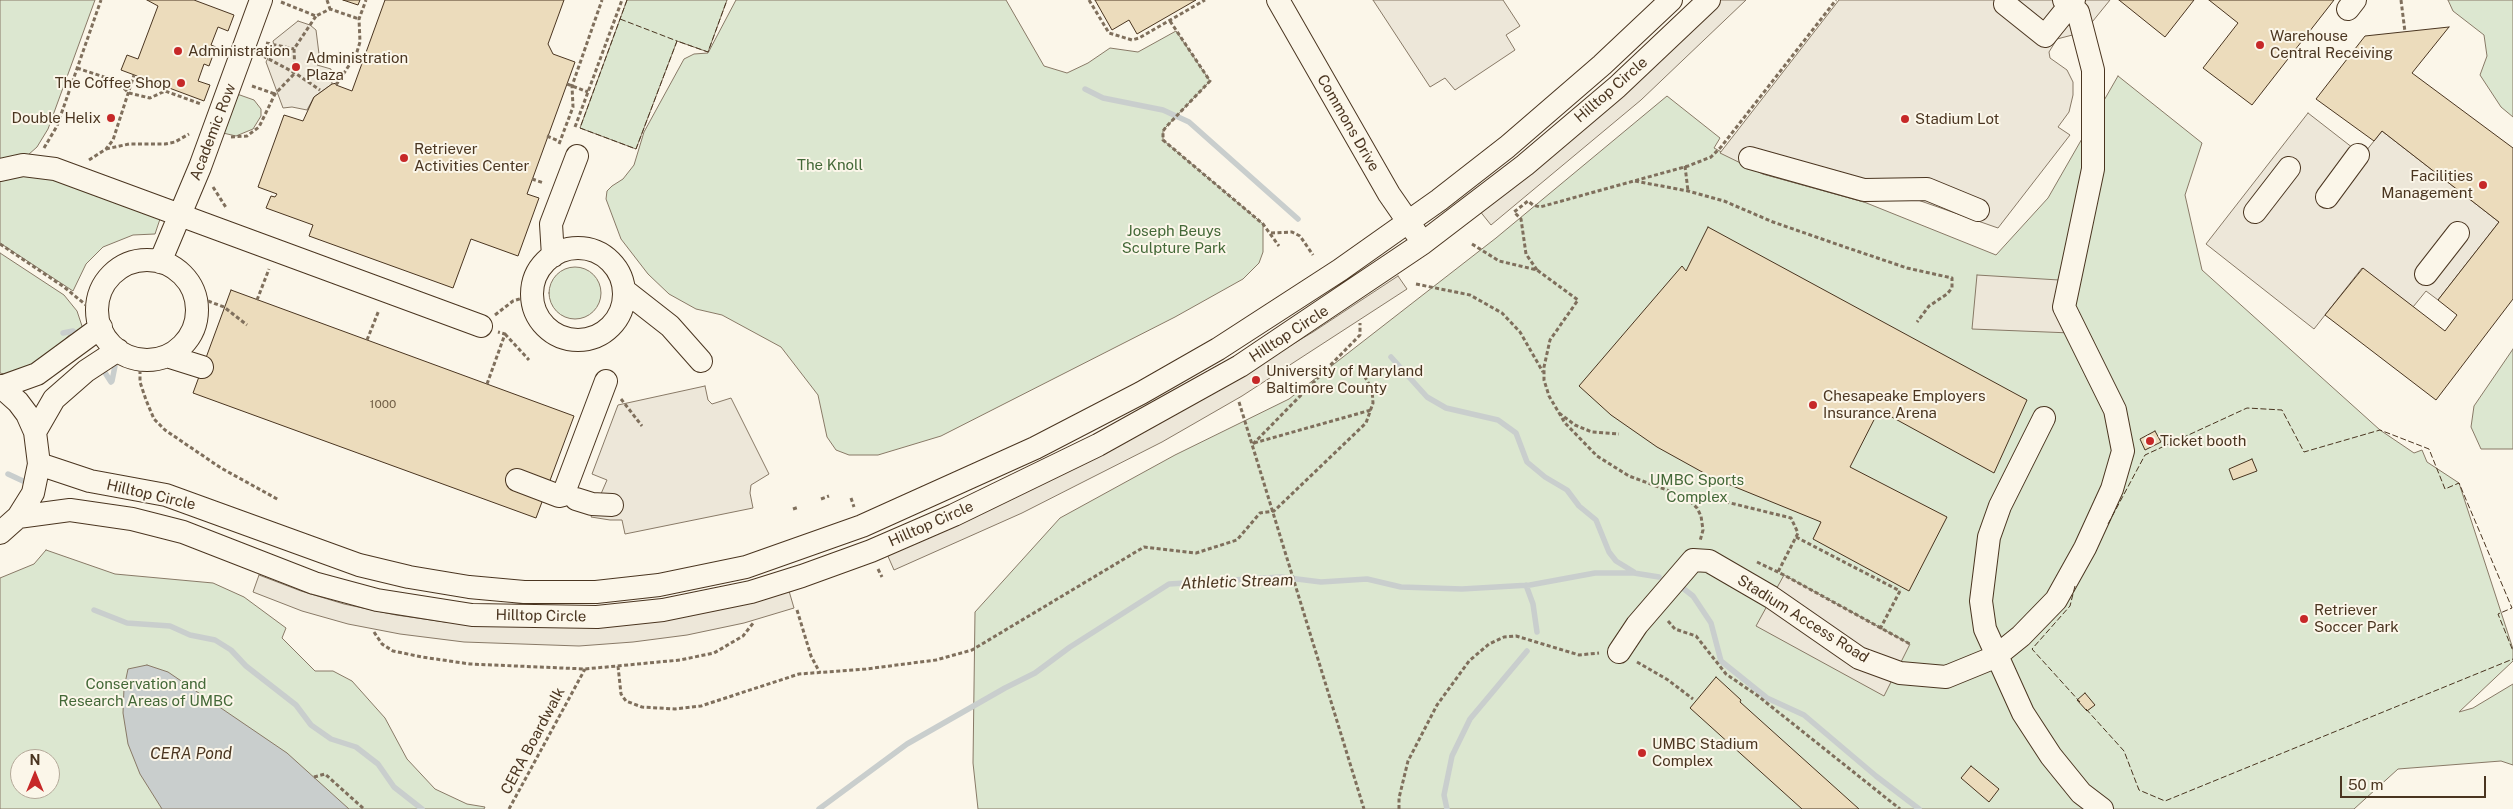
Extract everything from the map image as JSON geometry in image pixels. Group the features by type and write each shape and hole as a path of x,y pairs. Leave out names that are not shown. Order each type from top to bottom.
{"street":[{"name":"Academic Row","path":"160,262 200,167 220,111 251,45 261,0"},
{"name":"Commons Drive","path":"1278,0 1388,194 1423,243"},
{"name":"Hilltop Circle","path":"40,464 90,481 166,495 342,559 409,577 469,587 524,592 596,592 659,585 746,567 793,552 862,526 1035,448 1141,393 1218,349 1408,222 1507,146 1602,65 1671,0"},
{"name":"Hilltop Circle","path":"18,516 70,510 132,519 183,532 314,583 377,600 472,615 597,617 663,610 751,592 871,551 954,515 1090,449 1240,366 1423,243 1524,165 1617,87 1709,0"},
{"path":"2005,4 2045,36 2069,2"},
{"name":"Stadium Access Road","path":"1693,560 1709,561 1771,597 1858,658 1900,673 1946,677 1995,657 2021,636 2056,600 2085,548 2112,489 2124,451 2115,410 2064,307 2093,169 2093,70 2078,12 2069,2"},
{"path":"552,256 550,224 567,153"},
{"path":"2327,197 2358,155"},
{"path":"1750,158 1864,190 1927,188 1978,210"},
{"path":"0,170 22,165 36,165 55,169 181,213 481,326"},
{"path":"2255,212 2289,168"},
{"path":"2426,274 2458,233"},
{"path":"575,248 598,253 616,268 624,290 623,303 612,324 592,338 580,340 556,335 546,328 534,307 532,295 537,273 552,256 575,248"},
{"path":"167,356 183,344 194,327 197,314 196,300 184,276 173,267 160,262 128,264 115,273 104,285 98,299 100,327 107,340 118,350 142,360 167,356 202,367"},
{"path":"624,290 670,326 701,362"},
{"path":"0,533 18,516 33,493 40,464 35,432 27,414 18,402 1,387 37,374 100,327"},
{"path":"35,432 54,399 86,371 118,350"},
{"path":"517,480 559,496 564,495 606,381"},
{"path":"2044,418 2000,506 1989,537 1981,601 1985,629 1995,657 2023,713 2051,756 2081,793 2102,809"},
{"path":"576,499 592,504 612,505"},
{"path":"1620,652 1637,625 1693,560"}],"path":[{"path":"36,165 57,126 102,0"},
{"path":"275,0 316,16"},
{"path":"327,0 330,9"},
{"path":"336,85 356,55 360,42 359,19 366,0"},
{"path":"560,141 573,107 572,86 602,0"},
{"path":"575,127 622,0"},
{"path":"1089,0 1109,34 1124,39 1139,38 1205,0"},
{"path":"1544,376 1550,340 1578,300 1537,270 1526,254 1521,219 1514,212 1528,201 1533,206 1540,207 1711,157 1721,148 1836,0"},
{"path":"2402,0 2404,32"},
{"path":"87,161 106,149 118,145 176,142 199,130 241,138 252,132 263,121 275,94 295,73 294,49 316,16 330,9 359,19"},
{"path":"1170,21 1210,81 1166,127 1162,136 1166,144 1263,224 1279,246"},
{"path":"294,49 262,42 251,45 257,54 295,73 320,90"},
{"path":"77,68 116,81 129,93 150,98 165,92 220,111"},
{"path":"106,149 118,130 134,75"},
{"path":"567,84 588,92"},
{"path":"548,136 560,141 567,153"},
{"path":"1685,166 1688,191"},
{"path":"200,167 245,237"},
{"path":"532,179 544,184 547,175"},
{"path":"1632,181 1688,191 1724,201 1774,222 1880,259 1952,278 1952,288 1948,294 1930,306 1917,322"},
{"path":"1271,234 1292,232 1300,236 1312,255"},
{"path":"0,244 64,287 86,306"},
{"path":"1472,244 1499,261 1537,270"},
{"path":"257,300 270,267"},
{"path":"1416,284 1470,295 1502,313 1520,332 1540,364 1549,396 1557,411 1577,437 1616,469 1629,476 1686,497 1706,497 1791,518 1798,533 1778,572"},
{"path":"481,326 512,301 532,295"},
{"path":"208,301 224,307 247,325"},
{"path":"367,340 380,307"},
{"path":"1253,444 1360,335 1360,323"},
{"path":"481,326 505,334 529,360"},
{"path":"487,384 505,334"},
{"path":"618,666 621,694 626,701 642,707 675,709 701,706 799,674 936,660 972,650 1144,547 1196,553 1237,540 1260,513 1274,511 1366,423 1373,403 1372,388 1359,367"},
{"path":"140,370 140,382 146,400 154,419 165,430 221,468 279,500"},
{"path":"622,402 642,426"},
{"path":"1239,402 1312,634 1364,809"},
{"path":"1253,444 1370,410"},
{"path":"1557,411 1575,425 1592,432 1619,434"},
{"path":"821,499 829,496"},
{"path":"1686,497 1698,508 1703,530 1693,560"},
{"path":"793,509 799,507"},
{"path":"1796,537 1901,590 1880,629"},
{"path":"1749,559 1778,572 1910,644"},
{"path":"1655,604 1675,629 1696,636 1726,674 1758,696 1900,809"},
{"path":"797,610 811,656 820,673"},
{"path":"374,632 382,644 393,651 422,657 487,666 585,669 680,660 714,653 743,636 754,622"},
{"path":"1399,809 1399,798 1408,761 1437,706 1468,661 1489,644 1504,637 1516,636 1579,655 1620,652 1668,680 1693,699"},
{"name":"CERA Boardwalk","path":"508,809 585,669"},
{"path":"314,777 325,774 364,809"}],"green space":[{"path":"0,0 95,0 48,129 37,147 28,155 0,163"},
{"path":"627,0 727,0 708,52 677,41 636,149 580,128"},
{"name":"The Knoll","path":"736,0 1006,0 1044,66 1067,73 1088,63 1110,48 1138,52 1176,31 1210,81 1166,127 1163,131 1163,140 1263,224 1263,252 1259,263 1243,279 1175,317 941,436 878,455 849,455 836,450 827,437 818,395 781,347 722,315 696,309 669,294 648,274 621,239 606,199 607,191 623,179 634,165 644,132 684,59 694,54 708,53"},
{"path":"2448,0 2513,0 2513,117 2501,107 2480,75 2487,56 2484,35 2453,11"},
{"name":"UMBC Sports Complex","path":"2118,76 2202,143 2185,195 2202,270 2380,430 2414,453 2422,450 2427,462 2459,483 2513,649 2513,661 2459,712 2473,708 2513,684 2513,765 2501,761 2398,769 2354,809 978,809 973,763 975,612 1060,518 1175,455 1289,399 1496,238 1667,96 1720,138 1714,148 1763,174 1864,202 1996,255 2048,198"},
{"path":"237,94 254,100 261,109 261,116 253,129 236,136 223,133"},
{"path":"27,175 50,178 160,219 155,234 133,235 103,247 86,264 73,291 0,243 0,181"},
{"path":"0,253 64,295 77,311 83,329 74,331 33,368 8,375 0,373"},
{"path":"570,267 580,267 589,271 597,279 601,293 597,307 589,315 580,319 570,319 561,315 553,307 549,298 549,288 553,279 561,271"},
{"path":"2513,349 2513,449 2481,449 2471,427 2474,406"},
{"name":"Conservation and Research Areas of UMBC","path":"46,550 115,574 213,583 244,597 286,628 282,638 315,671 333,671 352,681 385,718 407,759 435,789 467,804 485,807 484,809 0,809 0,578 34,564"}],"shaded area":[{"path":"1373,0 1503,0 1520,26 1506,35 1515,50 1455,90 1445,78 1430,87"},
{"path":"1718,0 1746,0 1641,100 1491,225 1479,210"},
{"name":"Stadium Lot","path":"1839,0 2110,0 2084,32 2057,39 2049,52 2050,58 2067,70 2073,82 2073,95 2069,112 2058,127 2070,135 1998,228 1915,199 1864,202 1763,174 1720,153"},
{"name":"Administration Plaza","path":"298,21 310,25 316,30 319,54 317,65 331,69 332,84 314,97 307,110 292,107 283,108 266,62 274,46 273,41"},
{"path":"2308,113 2353,148 2356,144 2366,151 2382,131 2499,222 2438,300 2426,291 2413,307 2362,268 2314,329 2206,244"},
{"path":"1977,275 2059,280 2071,333 1972,329"},
{"path":"1398,276 1407,289 1242,396 1162,442 1022,513 894,570 887,554 1224,385 1313,332"},
{"path":"705,386 708,400 712,404 731,398 769,474 751,485 750,493 753,508 625,534 622,520 591,517 607,480 592,474 618,405"},
{"path":"259,575 301,591 344,604 396,615 445,622 504,626 789,591 794,608 744,623 687,635 633,642 579,646 464,642 400,634 348,624 302,611 253,592"},
{"path":"1784,575 1910,644 1884,696 1756,626"}],"water":[{"name":"CERA Pond","path":"147,665 168,672 287,753 349,809 162,809 140,774 128,744 123,713 124,688 128,669"}],"building":[{"name":"Administration","path":"147,0 194,0 234,15 228,31 218,27 211,45 216,47 209,66 204,64 198,81 210,85 204,101 121,70 127,55 138,59 158,6"},
{"path":"343,0 360,0 358,5"},
{"name":"Retriever Activities Center","path":"385,0 564,0 548,44 553,54 575,62 527,194 539,198 518,256 471,239 453,288 309,236 313,225 266,208 271,196 275,197 277,194 258,187 284,115 303,121 314,97 332,84 337,83 336,85 352,91"},
{"path":"1095,0 1196,0 1137,34 1129,20 1112,30"},
{"path":"2119,0 2194,0 2165,37"},
{"name":"Warehouse Central Receiving","path":"2209,0 2334,0 2252,105 2203,68 2238,23"},
{"name":"Facilities Management","path":"2449,27 2412,73 2513,148 2513,299 2436,400 2325,315 2363,268 2445,331 2457,315 2438,300 2499,222 2382,131 2374,141 2316,99 2365,36"},
{"name":"Chesapeake Employers Insurance Arena","path":"1708,227 2027,400 1994,473 1879,410 1850,467 1947,517 1909,591 1813,539 1821,522 1713,478 1657,447 1611,415 1579,386 1682,266 1686,271"},
{"path":"231,290 574,416 536,518 193,393"},
{"name":"Ticket booth","path":"2155,431 2161,442 2145,450 2140,439"},
{"path":"2252,459 2257,471 2233,480 2229,469"},
{"path":"1716,677 1741,700 1740,702 1859,809 1802,809 1690,708"},
{"path":"2085,693 2095,705 2087,711 2077,700"},
{"path":"1971,766 1999,789 1989,802 1961,778"}],"waterway":[{"path":"1085,89 1103,98 1163,110 1189,122 1298,219"},
{"path":"63,333 73,331 76,335"},
{"path":"1391,357 1427,397 1446,408 1498,420 1516,433 1527,462 1545,477 1567,490 1579,506 1596,520 1609,552 1616,561 1634,572"},
{"path":"112,381 115,366"},
{"path":"102,368 111,382"},
{"path":"8,474 23,481"},
{"name":"Athletic Stream","path":"819,809 907,744 1035,673 1070,647 1169,584 1281,577 1321,582 1367,579 1401,587 1462,589 1530,585 1595,573 1634,573 1659,577"},
{"path":"1526,585 1533,604 1537,632"},
{"path":"1684,589 1693,596 1711,623 1721,661 1767,698 1804,715 1876,776 1919,809"},
{"path":"94,610 127,623 170,626 190,635 215,640 231,650 246,666 296,705 311,725 331,739 356,747 378,764 394,787 422,809"},
{"path":"1447,809 1444,795 1452,756 1470,719 1527,651"}],"fence":[{"path":"627,0 580,128 636,149 677,41 708,52 727,0"},
{"path":"620,19 677,41"},
{"path":"2108,524 2145,455 2247,408 2282,410 2304,452 2380,430 2429,449 2445,489 2459,483 2512,608 2498,614 2513,651"},
{"path":"2075,586 2070,606 2032,649 2080,702"},
{"path":"2086,709 2124,751 2139,790 2165,801 2513,659"}],"place":[{"name":"Warehouse Central Receiving","path":"2260,45"},
{"name":"Administration","path":"178,51"},
{"name":"Administration Plaza","path":"296,67"},
{"name":"The Coffee Shop","path":"181,83"},
{"name":"Double Helix","path":"111,118"},
{"name":"Stadium Lot","path":"1905,119"},
{"name":"Retriever Activities Center","path":"404,158"},
{"name":"Facilities Management","path":"2483,185"},
{"name":"University of Maryland Baltimore County","path":"1256,380"},
{"name":"Chesapeake Employers Insurance Arena","path":"1813,405"},
{"name":"Ticket booth","path":"2150,441"},
{"name":"Retriever Soccer Park","path":"2304,619"},
{"name":"UMBC Stadium Complex","path":"1642,753"}],"park label":[{"name":"Joseph Beuys Sculpture Park","path":"1174,240"}]}
